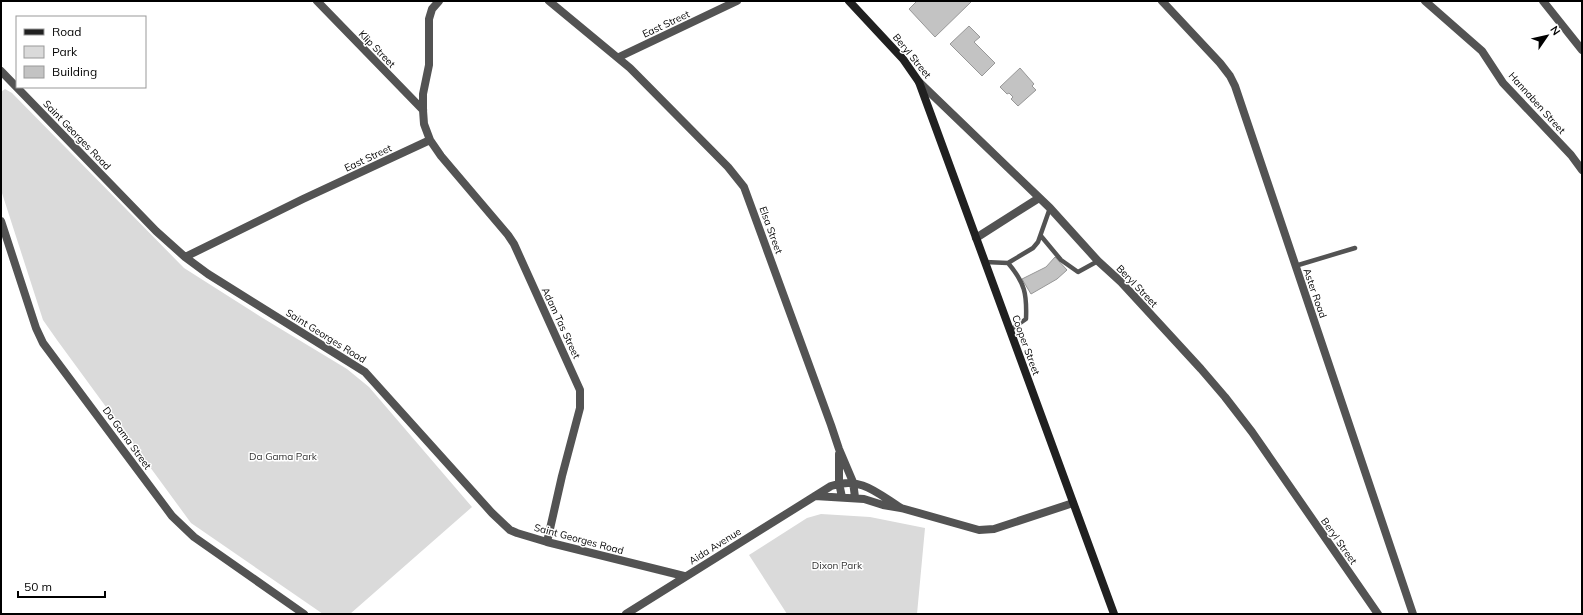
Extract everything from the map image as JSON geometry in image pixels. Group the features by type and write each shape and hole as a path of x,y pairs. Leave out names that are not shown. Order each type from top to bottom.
{"main road":[{"name":"Beryl Street","path":"849,1 903,59 920,82"},
{"name":"Cooper Street","path":"920,82 1114,614"}],"street":[{"name":"Klip Street","path":"317,1 423,110"},
{"path":"430,140 424,124 423,94 429,65 429,19 432,9 440,1"},
{"path":"549,1 619,57"},
{"name":"East Street","path":"619,57 737,1"},
{"name":"Aster Road","path":"1162,1 1220,63 1230,76 1413,614"},
{"name":"Hannaben Street","path":"1425,1 1482,51 1503,83 1571,155 1582,170"},
{"path":"1543,1 1582,50"},
{"name":"Elsa Street","path":"619,57 728,167 744,187 839,449 853,482 854,497"},
{"name":"Saint Georges Road","path":"1,71 16,86"},
{"name":"Beryl Street","path":"920,82 1050,208 1098,261 1125,287 1225,397 1252,432 1378,614"},
{"name":"Saint Georges Road","path":"17,88 156,231 185,257 208,274 365,372 500,522 510,530 547,542 684,576"},
{"name":"East Street","path":"185,257 303,199 430,140"},
{"name":"Adam Tas Street","path":"430,140 441,156 508,235 580,390 580,408 562,476 547,542"},
{"path":"976,238 1039,198"},
{"name":"Da Gama Street","path":"1,221 36,328 43,343 172,516 194,537 304,614"},
{"name":"Elsa Street","path":"839,449 842,498"},
{"name":"Aida Avenue","path":"626,614 684,576 831,486 840,483 853,482 874,490 901,508"},
{"name":"Aida Avenue","path":"815,496 842,498 854,497 901,508 979,530 994,529 1073,502"}],"lane":[{"path":"985,262 1008,263 1033,248 1041,236 1050,208"},
{"path":"1041,236 1061,260 1078,272 1098,261"},
{"path":"1295,266 1355,248"},
{"path":"1008,263 1017,273 1024,288 1027,300 1026,319 1010,330"}],"green space":[{"name":"Da Gama Park","path":"5,89 12,93 184,268 347,369 369,387 472,507 350,614 323,614 191,523 43,320 1,190 1,92"},
{"name":"Dixon Park","path":"821,514 870,517 925,528 917,614 787,614 749,555 807,518"}],"building":[{"path":"917,1 972,1 935,37 909,9"},
{"path":"969,26 980,37 974,42 995,63 982,76 950,44"},
{"path":"1020,68 1034,84 1032,86 1036,90 1018,106 1011,99 1013,97 1009,93 1007,94 1000,87"},
{"path":"1055,257 1067,270 1057,279 1031,294 1022,279 1046,267"}]}
